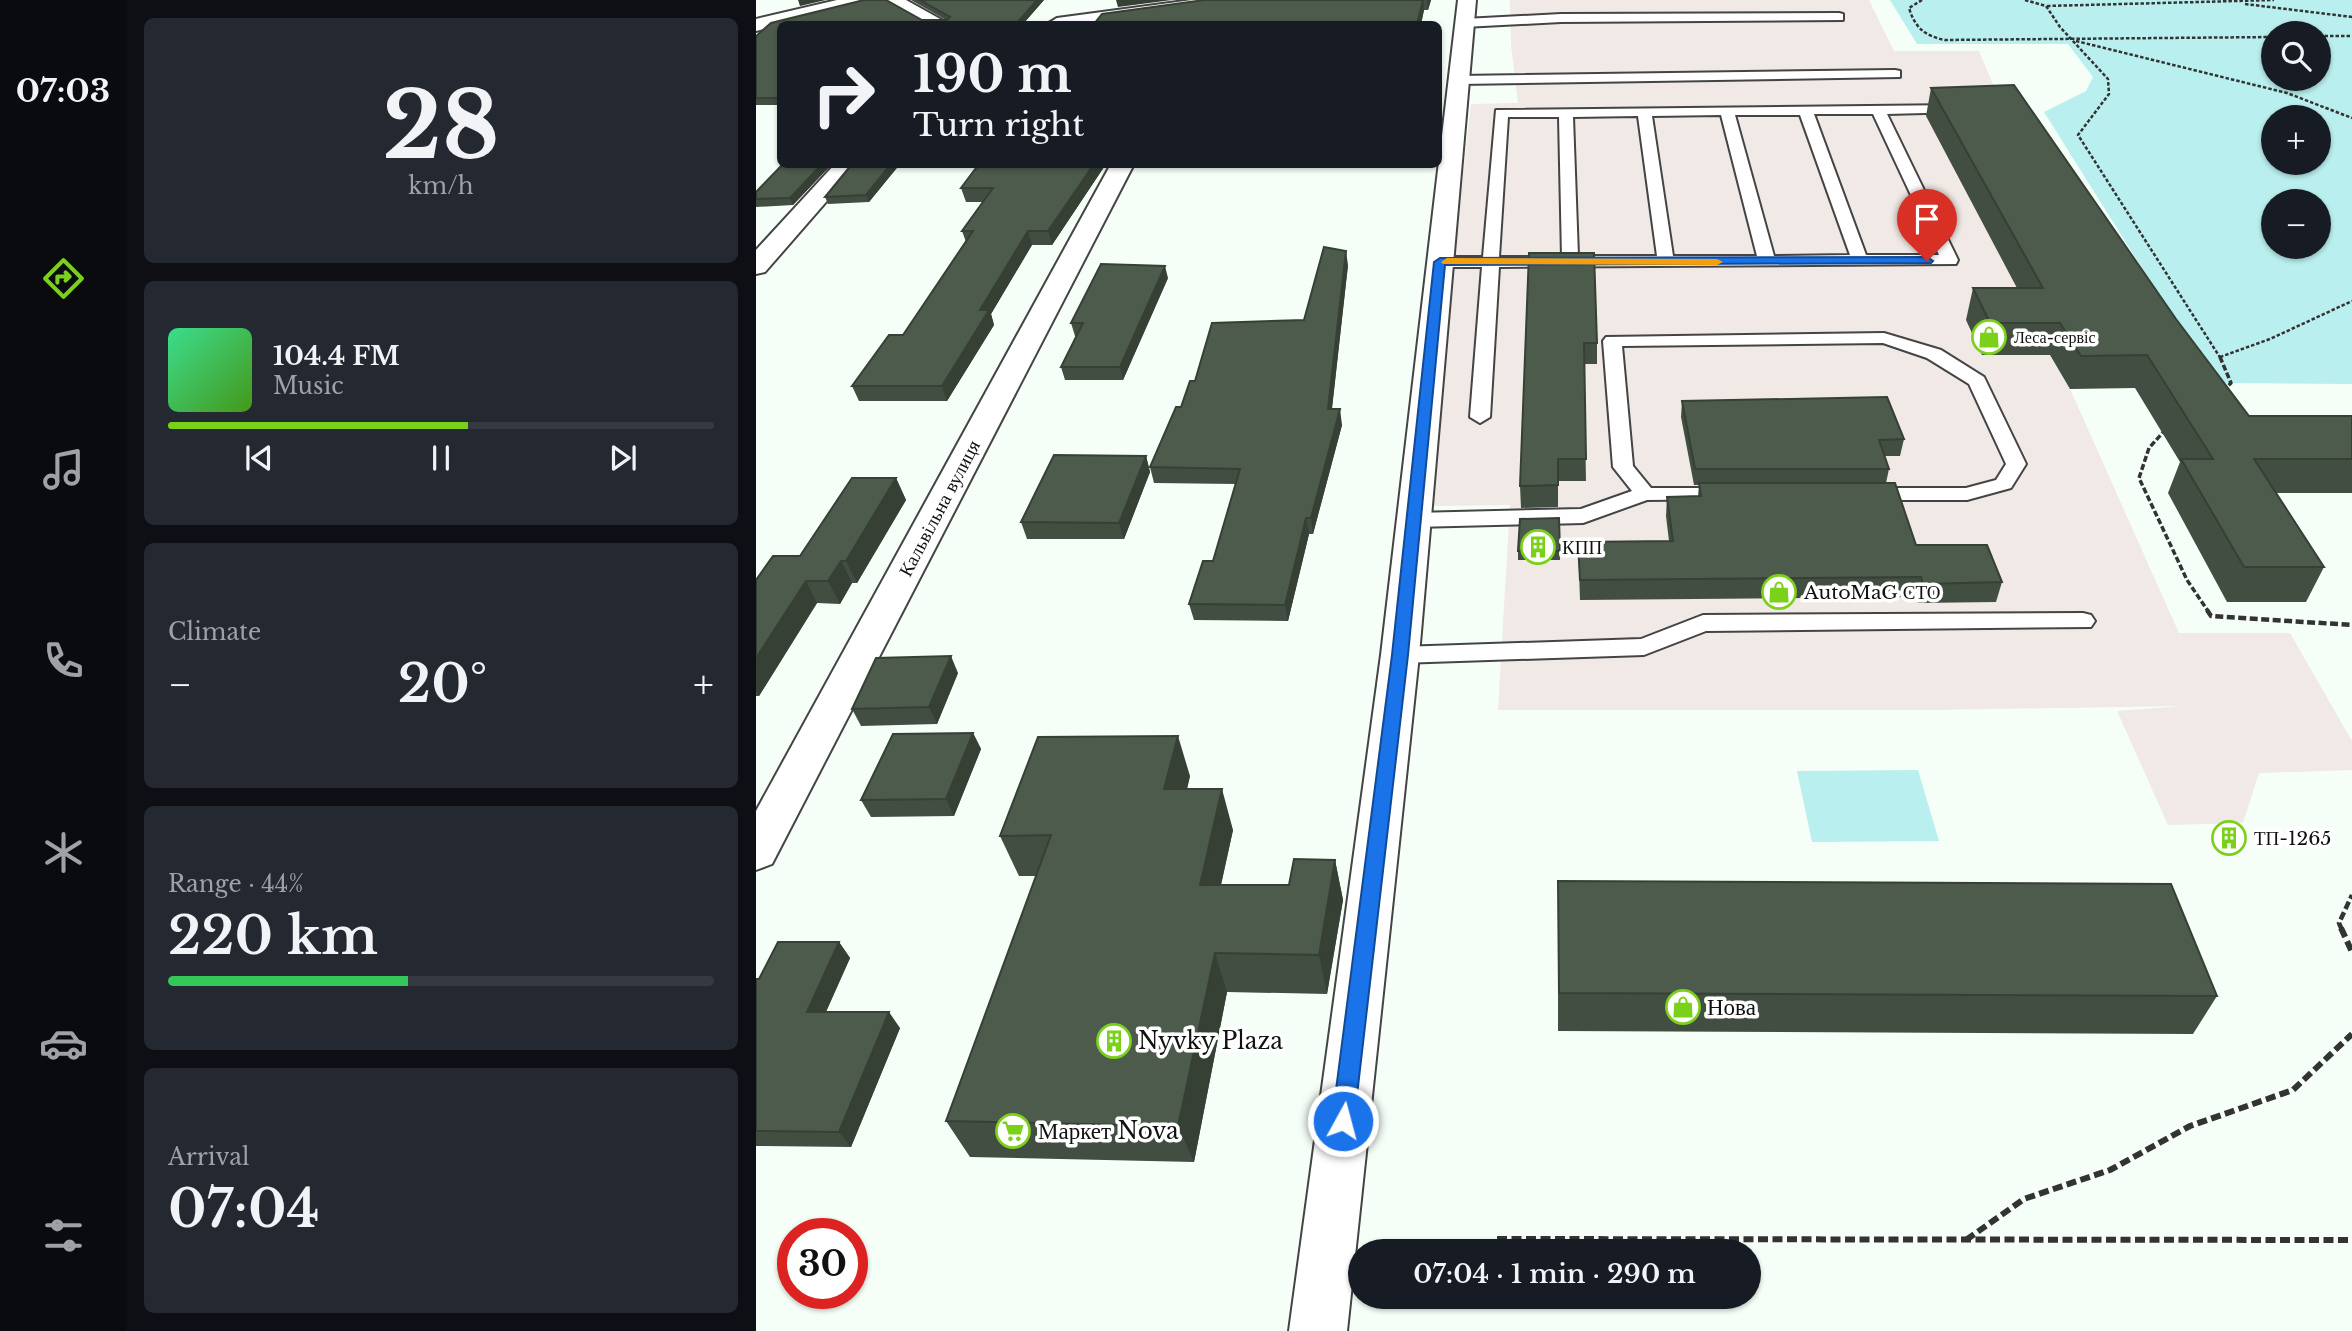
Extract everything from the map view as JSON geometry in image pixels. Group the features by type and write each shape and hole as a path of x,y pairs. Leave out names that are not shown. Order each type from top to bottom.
{"street":[{"path":"756,25 860,0"},
{"path":"892,0 933,21"},
{"path":"1076,21 1206,1 1233,0"},
{"path":"1198,21 1206,1"},
{"path":"1318,1331 1400,655 1466,12"},
{"path":"756,266 844,168"},
{"name":"Кальвільна вулиця","path":"756,852 1121,168"}],"lane":[{"path":"1466,12 1511,23 1562,18 1839,17"},
{"path":"1459,80 1895,74"},
{"path":"1480,417 1501,113 1964,109"},
{"path":"1440,262 1950,260 1878,110"},
{"path":"1727,111 1767,262"},
{"path":"1805,111 1860,261"},
{"path":"1566,112 1570,261"},
{"path":"1644,112 1666,262"},
{"path":"1646,494 1623,467 1612,341 1884,338 1934,354 1977,381 2016,464 2004,484 1966,494 1841,494"},
{"path":"1414,520 1583,516 1646,494 1757,494"},
{"path":"1400,655 1644,647 1703,622 2082,621"}],"path":[{"path":"1922,0 1909,8 1913,23 1927,37 1984,41 2261,37"},
{"path":"2025,0 2046,6 2274,0"},
{"path":"2213,2 2352,17"},
{"path":"2046,6 2072,40 2108,79 2109,94 2078,135 2220,358 2231,383 2216,397"},
{"path":"2331,36 2352,36"},
{"path":"2072,40 2114,55 2295,96 2352,118"},
{"path":"2220,358 2270,339 2352,301"},
{"path":"2166,428 2149,449 2139,478 2188,580 2211,617 2352,625"},
{"path":"2352,895 2339,923 2352,952"},
{"path":"1965,1240 2024,1199 2110,1170 2190,1126 2293,1090 2352,1034"},
{"path":"1761,1240 2352,1240"}],"shaded area":[{"path":"1510,0 1869,0 1894,51 1979,51 2001,103 2049,354 2070,389 2179,633 2290,633 2352,741 2352,770 2259,773 2243,823 2168,825 2117,711 2181,706 1933,710 1498,710 1510,505 1433,506 1453,262 1471,104 1518,103 1511,45"},
{"path":"1890,0 2352,0 2352,384 2214,383 2044,112 2086,91 2093,77 2068,44 1917,44"},
{"path":"1918,770 1939,841 1812,842 1797,771"}],"building":[{"path":"864,0 886,0 922,20 947,20 950,17 920,0 1037,0 1019,21 779,21"},
{"path":"1204,0 1423,0 1418,21 1096,21 1102,14"},
{"path":"777,22 777,98 756,98 756,36 771,23"},
{"path":"2014,85 2176,319 2249,416 2352,416 2352,459 2254,459 2324,567 2244,567 2181,459 2213,459 2147,355 2081,356 2060,323 1990,323 1973,288 2043,288 1931,88"},
{"path":"779,168 818,168 790,198 756,199 756,192"},
{"path":"849,168 888,168 866,195 825,197"},
{"path":"976,168 1091,168 1048,231 1028,231 980,310 989,310 942,386 852,386 889,335 903,335 973,231 962,231 993,188 961,188"},
{"path":"1324,247 1346,251 1328,409 1340,409 1311,518 1306,518 1285,605 1189,604 1203,561 1213,561 1240,469 1150,467 1176,407 1181,407 1190,381 1195,381 1212,323 1304,320"},
{"path":"1529,253 1594,253 1597,343 1584,343 1586,459 1558,459 1558,485 1520,486"},
{"path":"1101,264 1165,266 1120,367 1061,367 1083,323 1071,323"},
{"path":"1887,397 1904,439 1879,440 1889,469 1695,469 1682,401"},
{"path":"1054,455 1146,456 1119,523 1021,522"},
{"path":"852,478 896,478 846,561 841,561 828,581 806,581 756,658 756,580 773,556 800,556"},
{"path":"1699,483 1895,483 1916,545 1987,545 2002,582 1923,584 1921,577 1580,580 1578,542 1673,541 1667,497 1701,496"},
{"path":"1559,518 1560,551 1518,551 1520,519"},
{"path":"951,656 929,707 852,709 876,658"},
{"path":"973,733 946,799 861,800 893,734"},
{"path":"1178,736 1164,789 1222,789 1200,885 1289,885 1294,859 1335,860 1319,955 1215,953 1178,1126 946,1121 1051,835 1000,836 1038,737"},
{"path":"1558,881 2171,884 2217,996 1559,993"},
{"path":"778,942 839,942 807,1012 889,1012 839,1132 756,1131 756,979 759,979"}],"slow traffic":[{"path":"1447,262 1717,262"}],"place":[{"name":"Леса-сервіс","path":"1989,337"},
{"name":"КПП","path":"1538,547"},
{"name":"AutoMaG СТО","path":"1779,592"},
{"name":"ТП-1265","path":"2229,838"},
{"name":"Нова","path":"1683,1007"},
{"name":"Nyvky Plaza","path":"1114,1041"},
{"name":"Маркет Nova","path":"1013,1131"}],"route":[{"path":"1343,1121 1400,655 1440,262 1927,261"}]}
